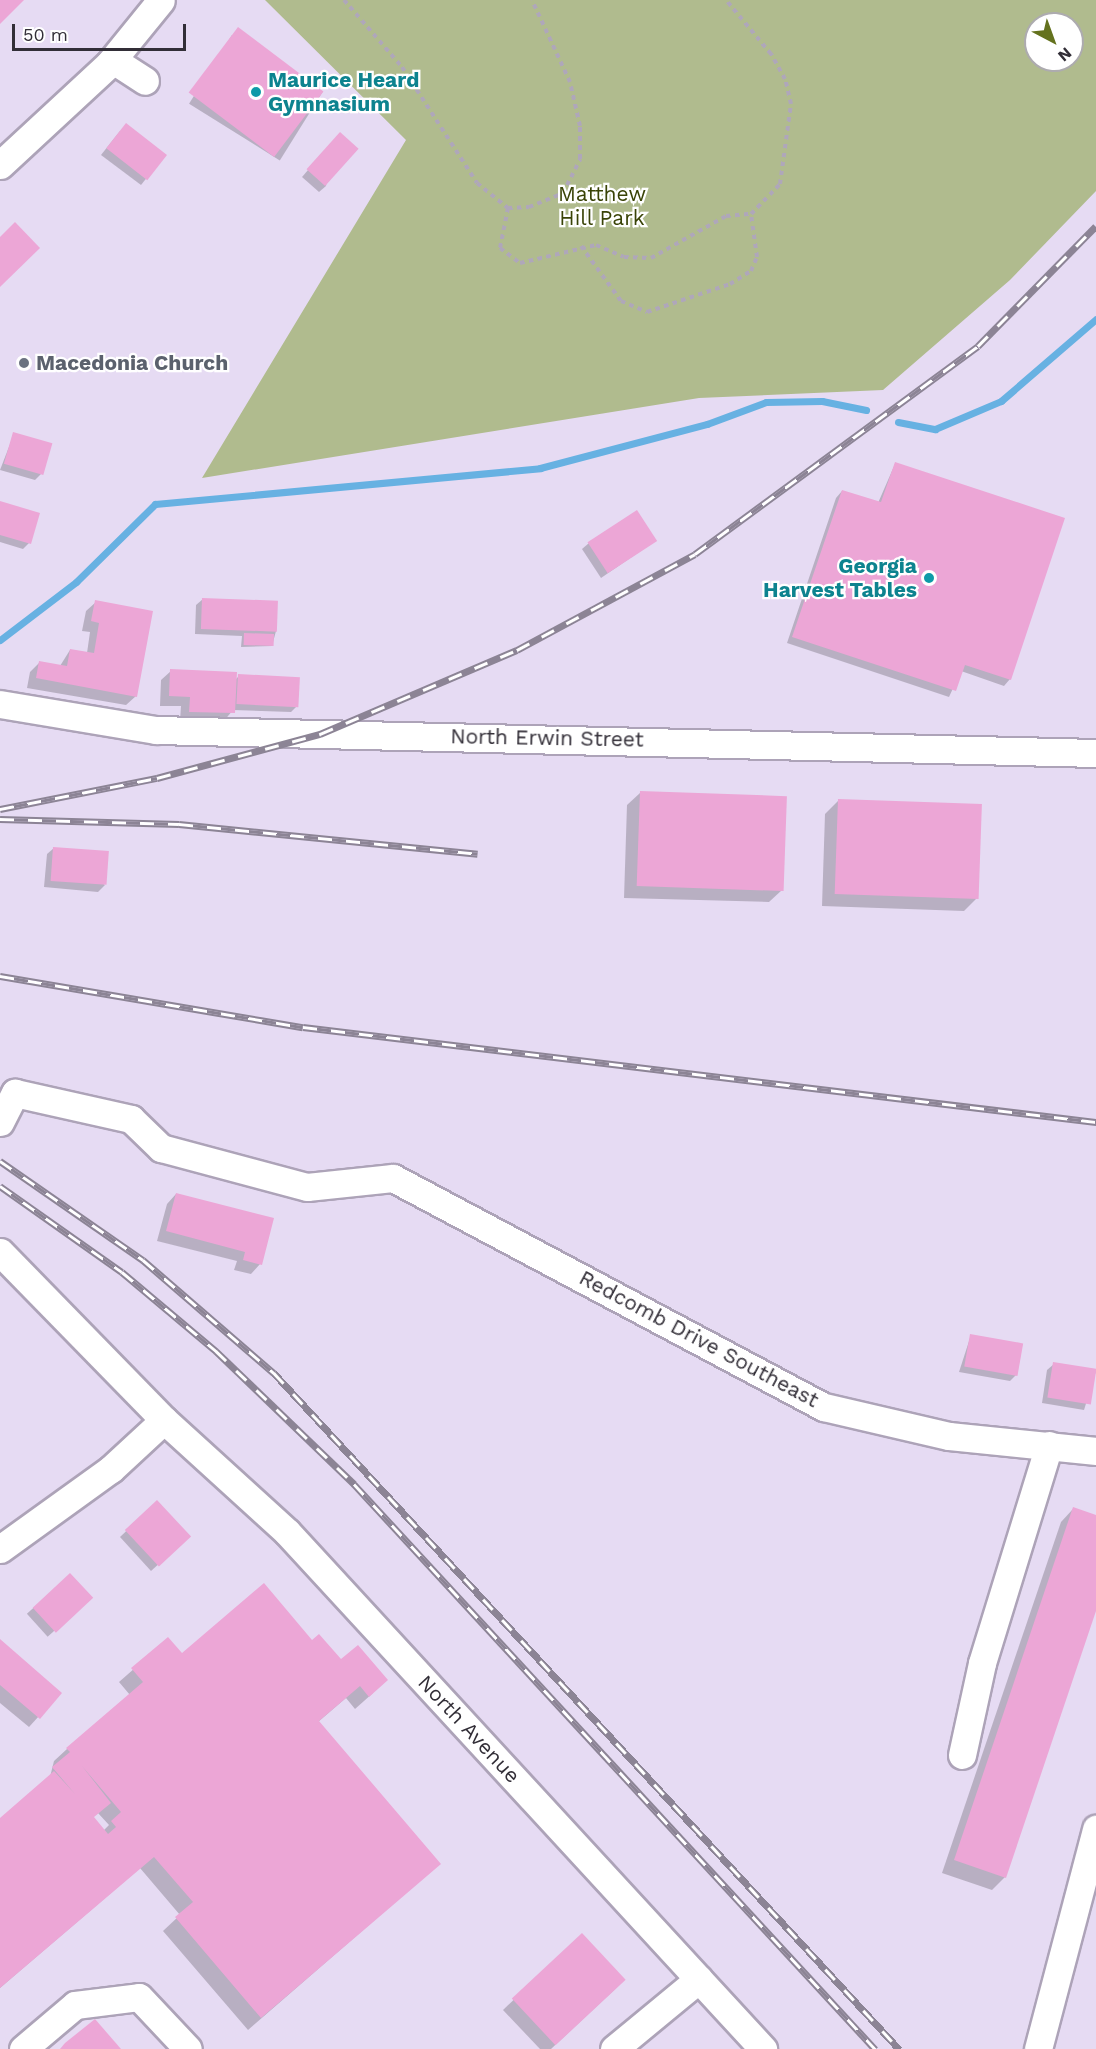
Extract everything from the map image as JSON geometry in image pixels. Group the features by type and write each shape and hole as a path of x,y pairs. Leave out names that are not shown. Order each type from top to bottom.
{"street":[{"path":"0,165 113,60 154,2"},
{"path":"113,60 145,81"},
{"name":"North Erwin Street","path":"0,704 156,730 1096,753"},
{"name":"Redcomb Drive Southeast","path":"0,1122 15,1093 131,1119 161,1149 307,1187 393,1178 824,1407 949,1436 1096,1451"},
{"name":"North Avenue","path":"0,1252 164,1420 287,1532 763,2049"},
{"path":"0,1549 111,1469 164,1420"},
{"path":"962,1755 982,1663 1049,1445"},
{"path":"1038,2049 1096,1829"},
{"path":"614,2049 699,1979"},
{"path":"23,2049 75,2005 139,1997 188,2049"}],"path":[{"path":"344,0 402,67 477,183 508,208 529,207 563,193 580,159 572,90 532,0"},
{"path":"508,208 499,239 513,262 538,261 581,246 645,259 670,252 726,216 751,214 780,184 791,104 785,79 771,54 726,0"},
{"path":"581,246 621,301 634,309 658,310 751,271 757,257 751,214"}],"green space":[{"name":"Matthew Hill Park","path":"265,0 1096,0 1096,191 1010,280 883,390 699,398 202,478 406,140"}],"building":[{"path":"0,0 24,0 0,24"},
{"name":"Maurice Heard Gymnasium","path":"238,27 323,91 274,157 189,92"},
{"path":"126,123 167,155 147,180 106,148"},
{"path":"340,132 359,149 325,186 307,169"},
{"path":"15,222 40,248 0,287 0,237"},
{"path":"13,432 52,443 43,475 4,464"},
{"name":"Georgia Harvest Tables","path":"895,462 1065,518 1011,680 965,665 956,691 792,637 842,490 881,502"},
{"path":"0,501 40,513 31,544 0,535"},
{"path":"637,510 657,541 608,573 588,542"},
{"path":"202,598 278,601 277,632 201,629"},
{"path":"95,600 153,611 137,697 36,678 39,661 67,666 70,649 94,653 99,623 91,621"},
{"path":"244,633 274,634 274,646 244,645"},
{"path":"170,669 237,672 235,713 189,712 190,697 169,696"},
{"path":"238,674 300,677 298,707 236,704"},
{"path":"640,791 787,796 784,891 637,886"},
{"path":"838,799 982,804 979,899 835,894"},
{"path":"53,847 109,851 106,885 51,881"},
{"path":"176,1193 274,1218 262,1265 243,1260 245,1252 166,1231"},
{"path":"970,1334 1023,1343 1017,1376 964,1366"},
{"path":"1053,1362 1096,1369 1091,1404 1047,1398"},
{"path":"157,1500 191,1537 159,1567 125,1530"},
{"path":"1073,1507 1096,1515 1096,1611 1006,1878 954,1860"},
{"path":"70,1573 93,1598 56,1633 33,1608"},
{"path":"264,1583 312,1640 319,1634 341,1659 358,1645 388,1680 369,1697 360,1686 319,1721 441,1864 261,2018 175,1917 193,1902 154,1857 0,1988 0,1818 54,1771 75,1794 52,1767 70,1752 66,1748 143,1682 131,1668 168,1637 182,1653","holes":["82,1766 121,1812 111,1821 116,1827 108,1834 94,1817 111,1803"]},
{"path":"0,1639 62,1693 40,1719 0,1685"},
{"path":"582,1933 626,1980 555,2045 512,1998"},
{"path":"95,2019 121,2049 60,2049 65,2043"}],"waterway":[{"path":"898,422 935,429 1001,401 1096,319"},
{"path":"0,640 76,582 155,504 540,468 707,424 766,402 822,401 866,410"}],"railway":[{"path":"0,809 157,778 320,734 517,650 695,554 978,346 1096,226"},
{"path":"0,819 179,824 477,854"},
{"path":"0,976 303,1027 1096,1122"},
{"path":"0,1161 143,1260 274,1373 899,2049"},
{"path":"0,1186 122,1272 216,1351 354,1484 875,2049"}],"place":[{"name":"Maurice Heard Gymnasium","path":"256,92"},
{"name":"Macedonia Church","path":"24,363"},
{"name":"Georgia Harvest Tables","path":"929,578"}]}
